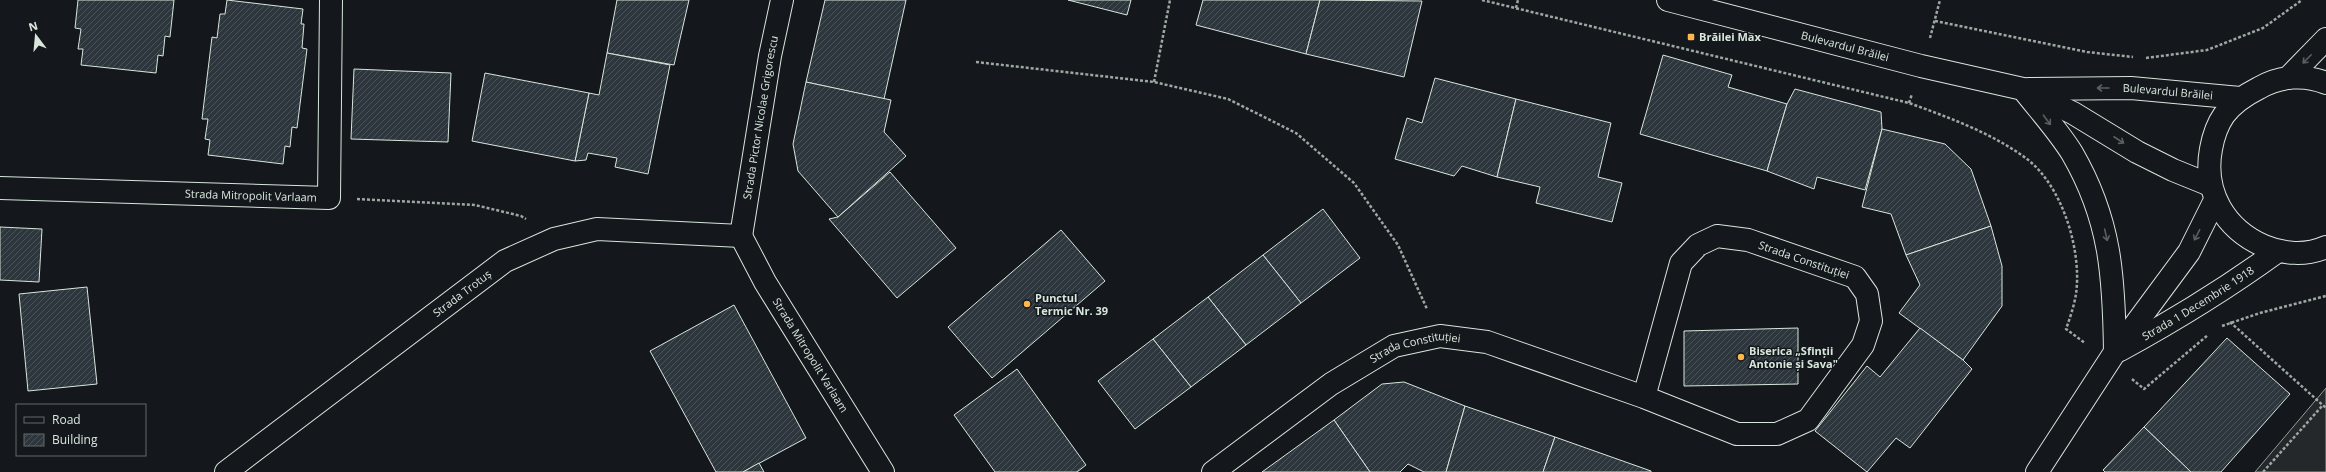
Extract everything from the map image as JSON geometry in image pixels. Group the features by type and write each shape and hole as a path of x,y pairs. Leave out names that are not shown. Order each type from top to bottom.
{"street":[{"name":"Strada Mitropolit Varlaam","path":"0,188 329,198 331,0"},
{"name":"Strada Pictor Nicolae Grigorescu","path":"741,236 770,56 782,0"},
{"name":"Bulevardul Brăilei","path":"1668,0 1921,66 2023,89 2080,116 2143,155 2213,193"},
{"path":"2288,78 2326,39"},
{"path":"2326,83 2304,78 2288,78 2270,82 2240,98 2224,116 2213,136 2208,164 2213,193 2227,220 2249,239 2278,251 2298,253 2326,247"},
{"name":"Bulevardul Brăilei","path":"2023,89 2131,88 2240,98"},
{"path":"2023,89 2071,152 2090,187 2095,201 2104,228 2111,259 2114,291 2115,352"},
{"name":"Strada 1 Decembrie 1918","path":"2037,472 2115,352 2189,252 2213,193"},
{"name":"Strada Trotuș","path":"226,472 505,261 554,239 597,229 741,236"},
{"name":"Strada Mitropolit Varlaam","path":"741,236 765,282 883,472"},
{"name":"Strada Constituției","path":"1213,472 1331,384 1394,346 1440,336 1487,342 1644,397 1737,434 1777,434 1808,420 1862,345 1871,321 1867,294 1855,277 1748,240 1717,236 1698,246 1681,263 1644,397"},
{"name":"Strada 1 Decembrie 1918","path":"2115,352 2170,323 2278,251"}],"path":[{"path":"1154,82 1170,0"},
{"path":"1482,0 1909,103 1973,127 2028,160 2052,188 2068,221 2077,257 2076,294 2066,329"},
{"path":"1516,8 1518,0"},
{"path":"1940,0 1935,21 2087,52 2147,58 2207,50 2263,28 2302,0"},
{"path":"976,62 1154,82 1228,99 1296,133 1354,182 1398,245 1440,336"},
{"path":"329,198 475,205 521,216 554,239"},
{"path":"2218,328 2230,322 2326,296"},
{"path":"2230,322 2326,408"},
{"path":"2144,389 2213,330"},
{"path":"2264,472 2323,405"}],"shaded area":[{"path":"2326,388 2326,472 2255,472"}],"building":[{"path":"78,0 174,0 170,37 165,36 163,56 158,55 156,73 81,65 83,49 78,49 81,29 75,28"},
{"path":"227,0 303,9 301,24 304,24 302,48 307,49 297,128 292,127 290,147 285,146 283,164 208,155 210,140 205,139 208,119 202,119 212,37 217,38 220,14 225,14"},
{"path":"617,0 689,0 674,65 607,53"},
{"path":"825,0 906,0 884,99 806,82"},
{"path":"1068,0 1131,0 1127,15"},
{"path":"1203,0 1320,0 1306,54 1196,25"},
{"path":"1320,0 1422,1 1404,77 1306,54"},
{"path":"607,53 670,65 648,174 615,167 617,158 588,153 586,160 575,161 589,93 599,95"},
{"path":"1663,55 1732,75 1728,87 1787,104 1767,171 1640,134"},
{"path":"354,69 451,73 448,142 351,139"},
{"path":"485,73 589,93 575,161 472,141"},
{"path":"1435,78 1516,99 1497,177 1462,166 1454,176 1395,159 1407,118 1422,123"},
{"path":"806,82 891,100 884,132 906,156 838,217 798,171 793,144"},
{"path":"1795,89 1881,112 1882,129 1865,190 1817,177 1814,189 1767,171 1787,104"},
{"path":"1516,99 1611,123 1598,177 1622,183 1612,222 1536,203 1540,187 1497,177"},
{"path":"1882,129 1945,144 1971,169 1991,226 1906,255 1891,214 1862,207"},
{"path":"890,172 956,248 897,298 829,219 838,217"},
{"path":"1323,209 1360,258 1301,303 1263,255"},
{"path":"1991,226 2002,266 2002,306 1963,360 1899,313 1920,285 1906,255"},
{"path":"0,227 42,229 39,282 0,280"},
{"name":"Punctul Termic Nr. 39","path":"1061,230 1105,281 992,378 948,327"},
{"path":"1263,255 1301,303 1246,345 1208,297"},
{"path":"87,287 97,384 28,391 19,294"},
{"path":"1208,297 1246,345 1191,387 1153,339"},
{"path":"734,305 806,438 743,472 716,472 650,351"},
{"name":"Biserica „Sfinții Antonie și Sava\"","path":"1798,328 1798,384 1684,386 1684,331"},
{"path":"1920,328 1963,360 1972,369 1910,448 1896,438 1867,472 1815,431 1867,366 1880,377"},
{"path":"2227,338 2290,394 2221,472 2191,472 2144,427"},
{"path":"1153,339 1191,387 1135,429 1098,381"},
{"path":"1017,369 1086,465 1077,472 995,472 954,415"},
{"path":"1404,382 1465,406 1446,472 1424,472 1408,464 1400,472 1370,472 1334,420 1382,384"},
{"path":"1465,406 1555,437 1543,472 1446,472"},
{"path":"1334,420 1370,472 1262,472"},
{"path":"2144,427 2191,472 2105,472 2103,470"},
{"path":"1555,437 1651,471 1651,472 1543,472"},
{"path":"759,463 764,472 743,472"}],"place":[{"name":"Brăilei Max","path":"1691,37"},
{"name":"Punctul Termic Nr. 39","path":"1027,304"},
{"name":"Biserica „Sfinții Antonie și Sava\"","path":"1741,357"}]}
